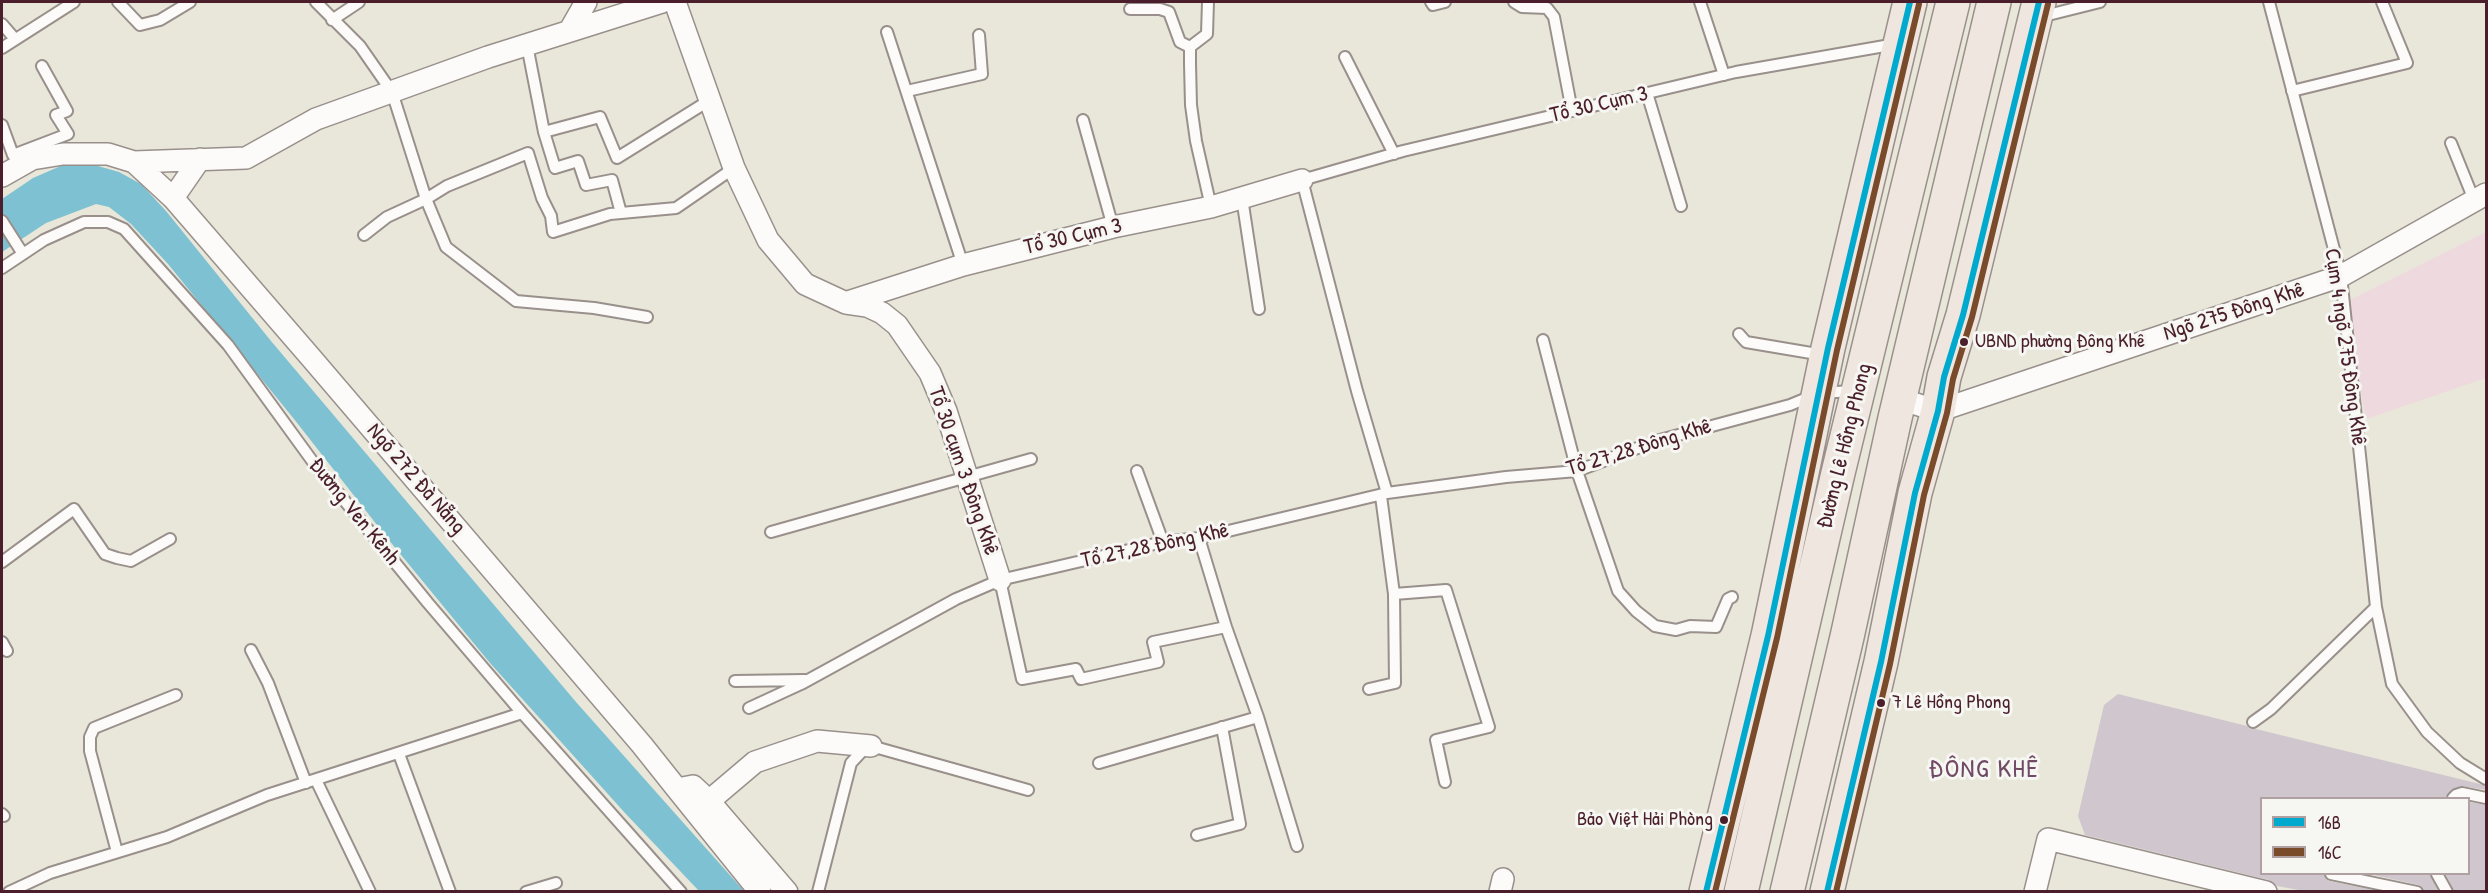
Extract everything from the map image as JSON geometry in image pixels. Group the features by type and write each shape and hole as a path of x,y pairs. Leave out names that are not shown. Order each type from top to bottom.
{"main road":[{"name":"Đường Lê Hồng Phong","path":"1706,891 1768,636 1827,355 1910,2"},
{"name":"Đường Lê Hồng Phong","path":"1741,891 1953,2"},
{"name":"Đường Lê Hồng Phong","path":"1787,891 1994,2"},
{"path":"1827,891 1881,662 1915,494 1938,411 1944,376 1963,315 2037,10"}],"street":[{"path":"570,30 586,2"},
{"path":"134,162 246,158 271,147 316,119 570,30 662,2"},
{"name":"Tổ 30 cụm 3 Đông Khê","path":"675,2 734,168 768,240 805,284 846,303 867,306 882,313 897,325 930,373 946,411 1000,580"},
{"name":"Ngõ 272 Đà Nẵng","path":"2,176 23,157 108,154 134,162 172,198 489,565 760,891"},
{"path":"172,198 200,159"},
{"name":"Tổ 30 Cụm 3","path":"846,303 963,265 1113,227 1211,207 1302,180"},
{"name":"Ngõ 275 Đông Khê","path":"1938,411 2341,276 2480,197"},
{"path":"1900,399 1938,411"},
{"path":"709,801 755,762 817,741 871,746"},
{"path":"677,789 693,786 709,801 787,891"},
{"path":"2035,891 2048,839 2266,891"}],"lane":[{"path":"2,48 74,2"},
{"path":"118,2 140,25 160,20 190,2"},
{"path":"316,2 360,46 392,92 426,200 446,247 516,301 594,308 647,317"},
{"path":"332,20 359,2"},
{"path":"1190,47 1207,34 1208,2"},
{"path":"1431,2 1433,5 1445,2"},
{"path":"1514,2 1522,7 1547,9 1554,17 1572,111"},
{"path":"1700,2 1724,75"},
{"path":"2037,10 2100,2"},
{"name":"Cụm 4 ngõ 275 Đông Khê","path":"2269,2 2341,276 2376,607 2392,684 2427,732 2460,764 2487,779"},
{"path":"2292,91 2408,63 2382,2"},
{"path":"1130,9 1160,9 1169,12 1180,42 1190,47"},
{"path":"2,24 15,39"},
{"path":"887,32 963,265"},
{"path":"907,91 982,74 979,35"},
{"name":"Tổ 30 Cụm 3","path":"1302,180 1394,154 1724,75 1900,43"},
{"path":"527,45 544,132 555,168 578,161 585,185 612,180 621,213"},
{"path":"1190,47 1194,132 1211,207"},
{"path":"1345,57 1394,154"},
{"path":"2,125 23,157 68,134 56,115 67,111 42,66"},
{"path":"1647,93 1681,206"},
{"path":"544,132 600,117 617,158 710,100"},
{"path":"1083,120 1113,227"},
{"path":"2451,144 2480,197"},
{"path":"364,235 387,217 426,200 447,186 528,153 542,198 551,216 554,232 610,214 676,208 734,168"},
{"path":"1302,180 1384,495 1394,594 1395,683 1369,689"},
{"path":"1242,198 1259,309"},
{"path":"2,221 21,251"},
{"name":"Đường Ven Kênh","path":"2,268 21,251 84,222 108,222 124,229 228,345 312,462 522,713 681,891"},
{"path":"1739,334 1746,342 1827,355"},
{"path":"1543,340 1577,471 1618,591 1649,622 1655,626 1676,630 1690,626 1716,627 1728,599 1732,597"},
{"name":"Tổ 27,28 Đông Khê","path":"1000,580 1163,542 1199,538 1384,495 1506,477 1577,471 1656,441 1790,405 1819,393 1859,391"},
{"path":"771,532 1031,459"},
{"path":"1137,471 1163,542"},
{"path":"2,562 74,509 105,555 131,561 170,539"},
{"path":"1199,538 1226,627 1258,717 1297,846"},
{"path":"1000,580 1022,679 1076,669 1081,679 1158,662 1153,642 1226,627"},
{"name":"Tổ 30 cụm 3 Đông Khê","path":"748,708 808,680 956,599 1000,580"},
{"path":"1394,594 1446,590 1489,727 1436,740 1445,782"},
{"path":"2253,722 2271,709 2376,607"},
{"path":"251,650 268,683 311,782 370,891"},
{"path":"735,681 808,680"},
{"path":"117,852 90,751 90,737 94,728 176,695"},
{"path":"9,891 50,873 167,837 267,795 522,713"},
{"path":"1099,763 1258,717"},
{"path":"1197,834 1240,824 1222,727"},
{"path":"818,891 851,763 859,752 871,746 1028,790"},
{"path":"399,754 450,891"},
{"path":"2454,797 2462,793 2487,798"},
{"path":"2341,875 2417,891"},
{"path":"2438,875 2446,891"},
{"path":"526,891 556,883"}],"shaded area":[{"path":"2486,232 2486,378 2366,419 2344,303"}],"water":[{"path":"91,164 119,172 141,184 166,211 271,341 576,702 744,891 699,891 625,813 490,663 168,264 131,224 109,207 96,204 46,223 2,252 2,199 33,178 63,165"}],"building":[{"path":"2118,694 2247,726 2250,729 2480,784 2487,786 2487,790 2460,786 2451,790 2447,797 2260,797 2260,875 2325,875 2329,881 2378,891 2304,891 2277,886 2269,880 2085,835 2078,816 2104,705"},
{"path":"2470,802 2487,805 2487,891 2454,891 2446,875 2470,875"},
{"path":"2374,875 2431,875 2438,891 2424,891 2419,885"}],"transit line":[{"name":"16B","path":"1706,892 1768,636 1828,348 1910,2"},
{"name":"16B","path":"1827,892 1881,662 1915,493 1938,411 1944,377 1963,315 2039,2"},
{"name":"16C","path":"1715,892 1777,638 1837,350 1919,4"},
{"name":"16C","path":"1836,892 1890,664 1924,495 1947,413 1953,379 1972,317 2048,4"}],"place":[{"name":"UBND phường Đông Khê","path":"1964,342"},
{"name":"7 Lê Hồng Phong","path":"1881,703"},
{"name":"Bảo Việt Hải Phòng","path":"1724,820"}],"district":[{"name":"ĐÔNG KHÊ","path":"1984,770"}]}
